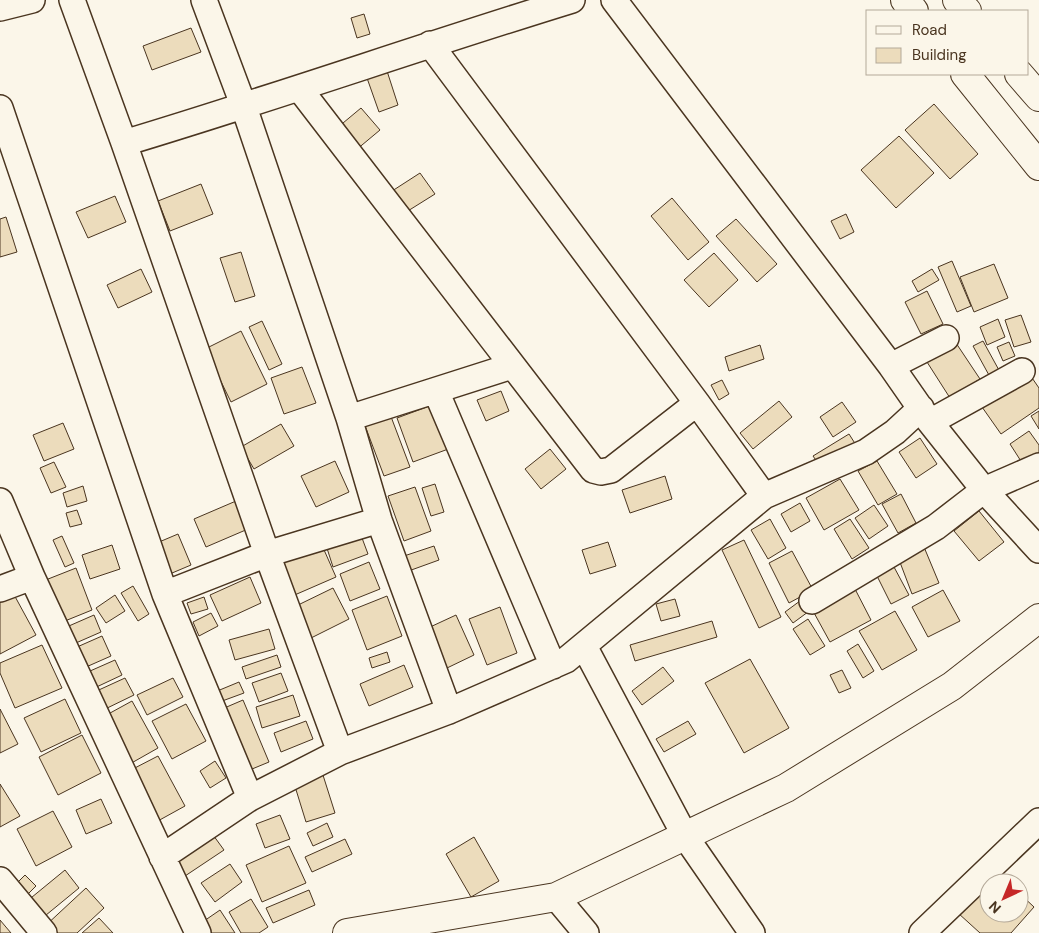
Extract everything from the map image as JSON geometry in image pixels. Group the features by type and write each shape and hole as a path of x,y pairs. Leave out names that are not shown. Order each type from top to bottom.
{"street":[{"path":"0,8 32,0"},
{"path":"72,0 124,143 267,554 340,752"},
{"path":"204,0 244,107 349,418 379,520 449,711"},
{"path":"124,143 244,107 430,44 572,0"},
{"path":"614,0 926,415 984,490 1039,550"},
{"path":"905,0 913,10"},
{"path":"957,0 966,10"},
{"path":"430,44 764,496"},
{"path":"965,75 1039,166"},
{"path":"1020,75 1039,97"},
{"path":"299,88 593,470 601,472 611,470 697,403"},
{"path":"0,108 164,594 250,798"},
{"path":"891,366 946,338"},
{"path":"349,418 512,366"},
{"path":"162,857 250,798 340,752 449,711 566,660 764,496 866,452 894,432 926,415 1022,370"},
{"path":"436,391 553,666"},
{"path":"812,600 936,528 984,490 1039,466"},
{"path":"0,501 32,577 198,933"},
{"path":"164,594 267,554 379,520"},
{"path":"0,589 32,577"},
{"path":"347,933 556,897 786,788 952,686 1039,618"},
{"path":"584,646 685,836 752,933"},
{"path":"922,933 1039,821"},
{"path":"0,880 44,933"},
{"path":"556,897 586,933"}],"building":[{"path":"364,14 370,34 357,38 351,18"},
{"path":"191,28 201,52 152,70 143,46"},
{"path":"387,71 398,105 379,112 367,78"},
{"path":"934,104 978,154 950,179 905,130"},
{"path":"361,108 380,130 356,150 337,128"},
{"path":"899,136 934,173 896,208 861,170"},
{"path":"420,173 435,194 403,214 389,193"},
{"path":"201,184 213,214 170,231 158,201"},
{"path":"115,196 126,222 88,238 76,212"},
{"path":"672,198 709,242 688,260 651,216"},
{"path":"846,214 854,232 840,239 831,221"},
{"path":"6,217 17,252 0,257 0,219"},
{"path":"736,219 777,264 757,282 716,236"},
{"path":"241,252 255,296 235,302 220,258"},
{"path":"714,253 738,280 709,307 684,280"},
{"path":"952,261 971,306 957,312 938,267"},
{"path":"994,264 1008,298 974,312 960,277"},
{"path":"141,269 152,292 118,308 107,285"},
{"path":"932,269 939,280 918,292 912,281"},
{"path":"927,291 943,324 921,334 905,302"},
{"path":"1021,315 1031,342 1014,347 1005,320"},
{"path":"998,319 1005,337 987,345 980,327"},
{"path":"262,321 282,364 269,370 249,327"},
{"path":"241,331 267,384 231,402 205,349"},
{"path":"983,341 1000,372 990,377 973,346"},
{"path":"1009,342 1015,356 1003,361 997,347"},
{"path":"956,343 980,379 950,398 927,362"},
{"path":"760,345 764,359 729,371 725,357"},
{"path":"302,367 316,403 284,414 271,378"},
{"path":"1030,375 1039,388 1039,408 1001,434 982,407"},
{"path":"722,380 729,394 719,400 711,385"},
{"path":"501,391 509,411 486,421 477,400"},
{"path":"779,401 792,417 753,449 740,433"},
{"path":"842,402 856,422 833,437 820,417"},
{"path":"435,404 451,448 413,462 397,418"},
{"path":"1039,411 1039,429 1031,416"},
{"path":"390,414 410,467 384,476 364,423"},
{"path":"63,423 74,449 44,461 33,435"},
{"path":"281,424 294,446 254,469 241,447"},
{"path":"1029,431 1039,445 1039,460 1026,469 1010,444"},
{"path":"849,434 856,445 820,466 813,456"},
{"path":"920,438 937,464 916,478 899,452"},
{"path":"550,449 566,469 541,489 525,469"},
{"path":"335,461 349,492 316,507 301,476"},
{"path":"877,461 897,494 878,505 858,471"},
{"path":"54,462 66,487 51,493 40,468"},
{"path":"665,476 672,499 630,513 622,490"},
{"path":"840,479 859,510 824,530 806,498"},
{"path":"435,484 444,512 431,516 422,488"},
{"path":"83,486 87,501 67,507 63,493"},
{"path":"415,487 431,531 404,541 388,496"},
{"path":"901,494 916,523 898,533 882,504"},
{"path":"236,501 248,529 206,547 194,519"},
{"path":"800,503 810,521 791,532 781,514"},
{"path":"874,505 888,526 869,539 855,518"},
{"path":"77,510 82,524 70,527 66,513"},
{"path":"979,511 1004,542 979,561 954,531"},
{"path":"770,519 786,548 768,559 751,530"},
{"path":"850,519 869,548 852,559 834,529"},
{"path":"359,530 368,554 333,567 325,542"},
{"path":"178,534 191,565 165,576 152,545"},
{"path":"62,536 74,563 65,567 53,540"},
{"path":"744,540 781,617 759,628 722,550"},
{"path":"608,542 616,566 590,574 582,550"},
{"path":"321,543 336,577 290,597 275,562"},
{"path":"112,545 120,569 90,579 82,555"},
{"path":"434,546 439,560 403,573 398,558"},
{"path":"924,547 939,583 912,594 898,557"},
{"path":"792,551 813,590 789,603 769,563"},
{"path":"369,562 380,589 350,601 340,574"},
{"path":"894,567 909,595 891,604 877,576"},
{"path":"76,568 92,610 55,625 38,583"},
{"path":"250,577 261,603 222,621 210,595"},
{"path":"133,586 149,614 138,621 121,593"},
{"path":"333,588 349,619 311,638 296,606"},
{"path":"855,589 871,620 830,642 813,611"},
{"path":"943,590 960,621 928,637 912,607"},
{"path":"12,591 36,635 0,654 0,597"},
{"path":"115,595 125,611 106,623 96,608"},
{"path":"387,596 402,636 367,650 352,610"},
{"path":"204,597 208,609 191,614 187,603"},
{"path":"804,598 812,609 793,623 785,612"},
{"path":"675,599 680,616 661,621 656,604"},
{"path":"500,607 517,653 487,665 469,619"},
{"path":"895,611 917,650 882,670 859,631"},
{"path":"211,613 218,626 199,636 193,622"},
{"path":"94,615 101,632 69,646 62,629"},
{"path":"456,615 474,655 447,668 428,628"},
{"path":"808,619 825,646 810,655 793,629"},
{"path":"712,621 717,637 635,661 630,645"},
{"path":"269,629 275,649 235,660 229,640"},
{"path":"102,636 111,656 77,671 68,651"},
{"path":"858,644 874,671 863,678 847,651"},
{"path":"42,645 62,688 15,708 0,673 0,663"},
{"path":"387,652 390,662 372,668 369,658"},
{"path":"277,655 281,667 246,679 242,667"},
{"path":"750,659 789,728 744,753 705,683"},
{"path":"115,660 122,675 88,691 81,675"},
{"path":"404,665 413,687 369,706 360,684"},
{"path":"663,667 674,681 642,705 632,691"},
{"path":"842,670 851,688 839,693 830,675"},
{"path":"281,673 288,691 259,702 252,683"},
{"path":"125,678 134,695 99,712 90,694"},
{"path":"173,678 183,697 147,715 137,695"},
{"path":"239,682 244,693 214,704 210,694"},
{"path":"293,695 300,716 262,728 256,707"},
{"path":"65,699 81,733 41,752 24,718"},
{"path":"243,700 269,762 240,774 215,712"},
{"path":"132,701 158,748 128,765 101,718"},
{"path":"186,704 206,741 172,759 152,721"},
{"path":"0,709 18,744 0,753"},
{"path":"306,721 313,739 281,752 274,733"},
{"path":"688,721 696,734 664,752 656,739"},
{"path":"82,735 101,773 58,795 39,757"},
{"path":"158,756 185,806 156,822 129,771"},
{"path":"215,761 226,778 210,788 200,771"},
{"path":"322,772 335,813 306,822 293,780"},
{"path":"0,784 20,816 0,827"},
{"path":"101,799 112,823 86,834 76,810"},
{"path":"53,811 72,847 36,866 17,829"},
{"path":"280,815 290,839 265,848 256,824"},
{"path":"327,823 333,837 313,846 307,833"},
{"path":"208,828 224,850 185,876 170,855"},
{"path":"474,837 499,881 471,897 446,854"},
{"path":"345,839 352,854 312,872 305,857"},
{"path":"289,846 306,883 262,902 246,865"},
{"path":"230,864 242,882 215,902 201,883"},
{"path":"65,870 79,888 40,920 26,902"},
{"path":"25,875 36,886 21,901 10,890"},
{"path":"86,888 104,908 77,933 50,933 44,927"},
{"path":"309,890 315,905 273,923 266,908"},
{"path":"979,890 979,923 1020,923 1011,933 980,933 958,913"},
{"path":"251,899 268,927 259,933 241,933 229,912"},
{"path":"1029,902 1034,907 1029,913"},
{"path":"220,910 235,933 211,933 204,921"},
{"path":"99,918 113,933 82,933"},
{"path":"0,920 11,933 0,933"}]}
